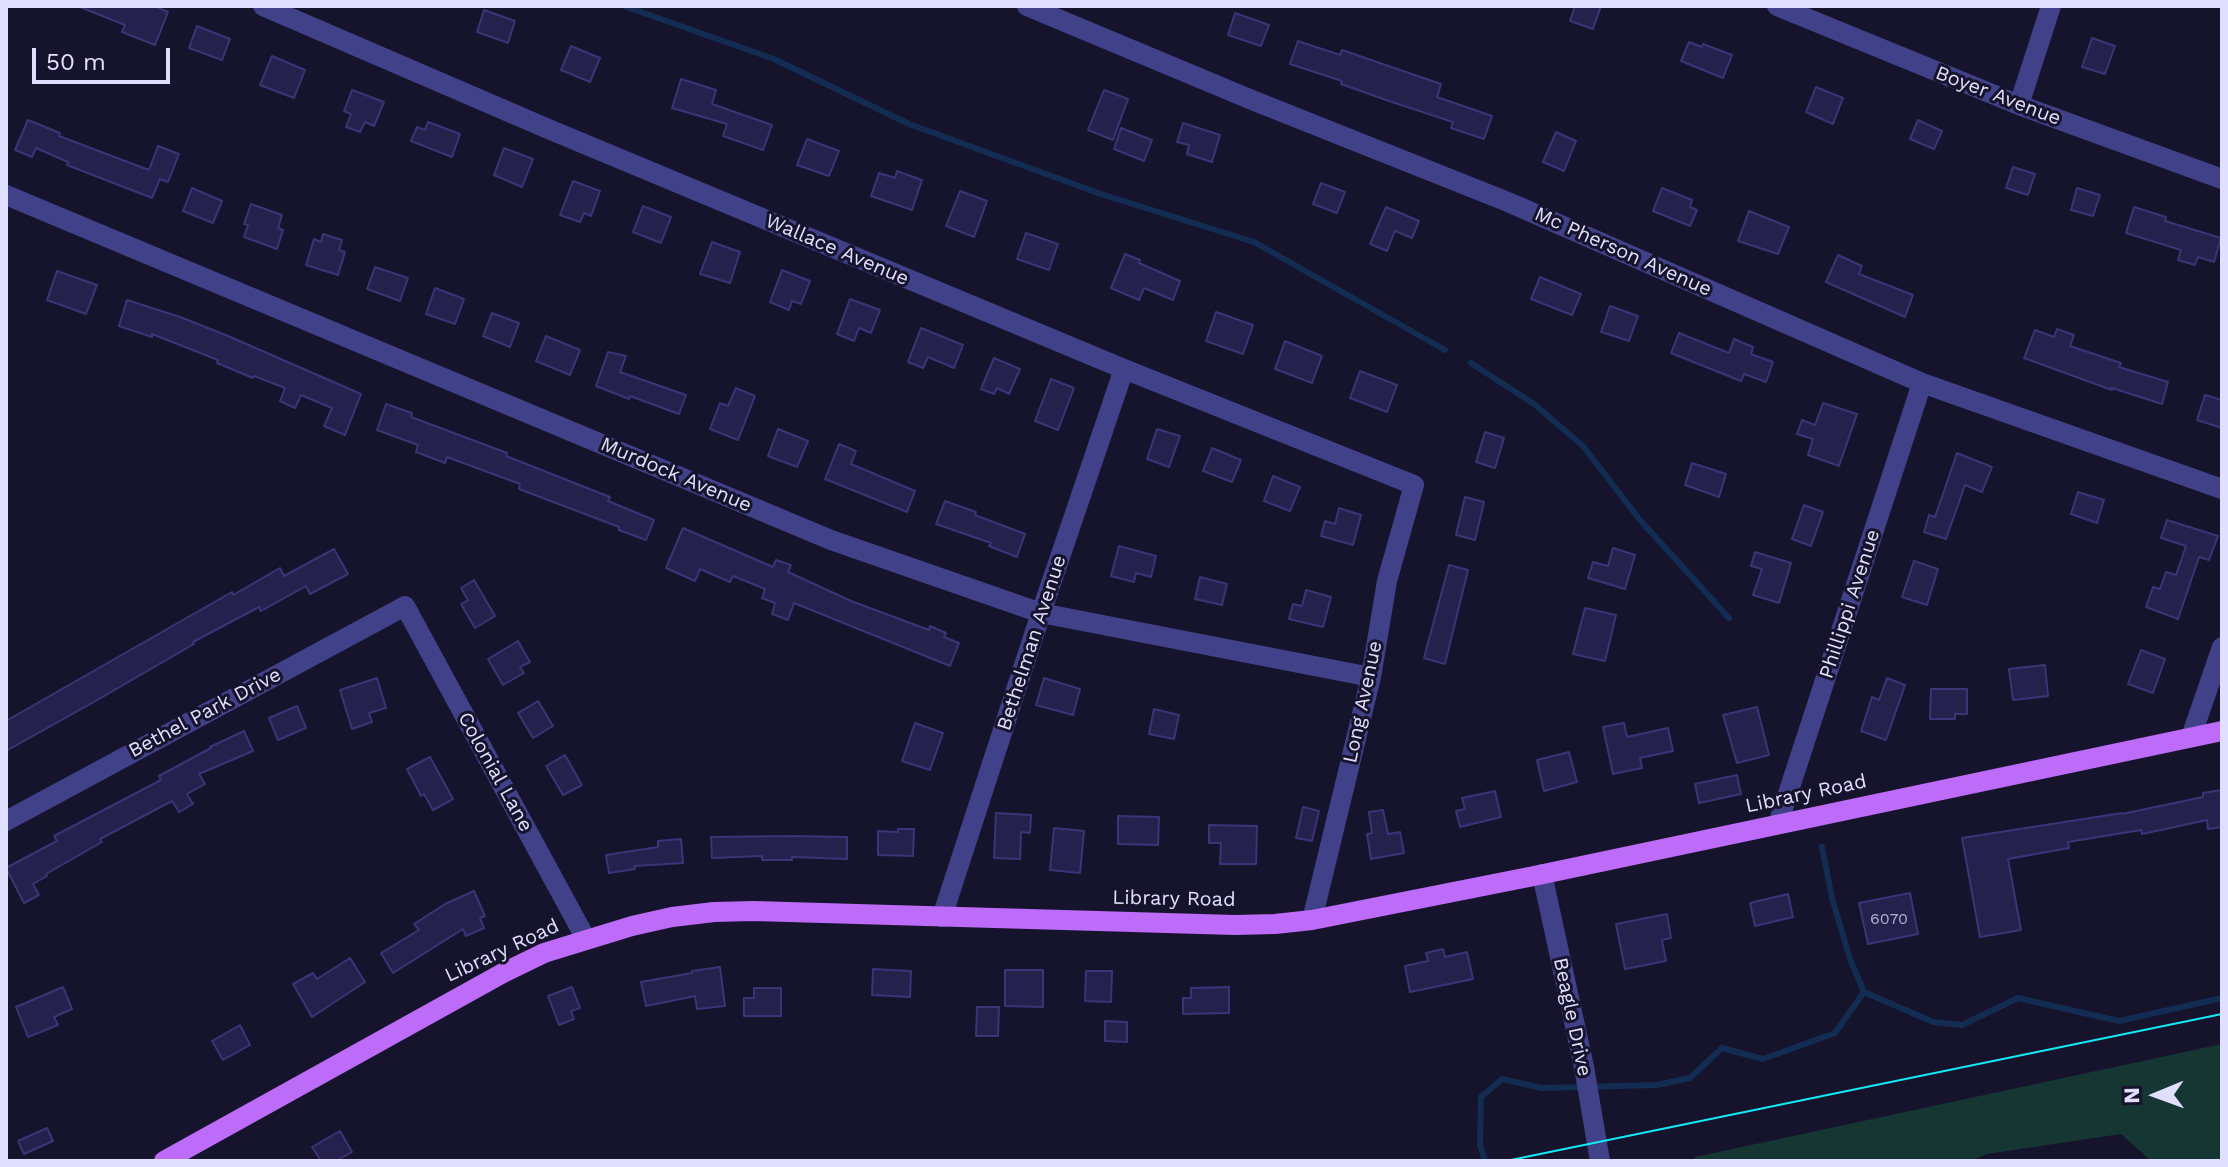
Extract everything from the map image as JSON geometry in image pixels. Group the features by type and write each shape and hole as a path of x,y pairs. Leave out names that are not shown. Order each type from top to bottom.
{"main road":[{"name":"Library Road","path":"164,1161 544,953 659,920 714,912 754,911 1235,925 1312,920 2222,731"}],"street":[{"name":"Wallace Avenue","path":"263,6 546,128 1124,369 1414,485"},
{"name":"Mc Pherson Avenue","path":"1027,6 1252,100 1512,203 1922,383 2222,489"},
{"name":"Boyer Avenue","path":"1777,6 2019,105 2222,179"},
{"path":"2019,105 2051,6"},
{"name":"Murdock Avenue","path":"6,195 831,540 1041,613 1371,677"},
{"name":"Bethelman Avenue","path":"942,917 1124,369"},
{"name":"Phillippi Avenue","path":"1778,824 1922,383"},
{"name":"Long Avenue","path":"1312,920 1371,677 1387,581 1414,485"},
{"name":"Bethel Park Drive","path":"6,821 405,606"},
{"name":"Colonial Lane","path":"405,606 586,939"},
{"path":"2191,737 2222,647"},
{"name":"Beagle Drive","path":"1542,874 1584,1067 1600,1161"}],"green space":[{"path":"2222,1044 2222,1161 2151,1161 2121,1134 1987,1154 1970,1161 1695,1161 1695,1157"}],"building":[{"path":"154,6 168,12 155,45 122,32 125,25 80,7"},
{"path":"1575,6 1601,6 1593,29 1570,21"},
{"path":"484,10 515,21 508,43 477,32"},
{"path":"1235,13 1269,25 1261,46 1228,35"},
{"path":"197,26 230,39 222,60 189,48"},
{"path":"2092,38 2115,46 2105,74 2082,67"},
{"path":"1298,41 1340,55 1342,50 1441,84 1437,97 1492,116 1484,139 1451,128 1453,122 1290,64"},
{"path":"1689,42 1732,55 1723,78 1681,61"},
{"path":"571,46 600,58 590,82 561,70"},
{"path":"272,56 305,70 294,98 260,85"},
{"path":"681,79 716,90 712,104 772,125 763,150 723,136 727,124 672,108"},
{"path":"1816,87 1843,98 1833,124 1806,112"},
{"path":"352,90 384,102 374,126 365,122 360,132 346,127 351,114 344,111"},
{"path":"1104,90 1128,99 1113,140 1088,130"},
{"path":"28,120 60,133 59,136 149,170 158,146 179,154 168,182 160,179 152,198 67,165 68,162 36,148 32,157 15,150"},
{"path":"1918,120 1942,131 1934,149 1910,139"},
{"path":"428,122 460,134 452,157 411,141 417,127 425,130"},
{"path":"1183,123 1220,135 1212,162 1187,154 1189,145 1177,142"},
{"path":"1121,128 1152,140 1144,161 1114,149"},
{"path":"1556,132 1576,141 1564,171 1543,162"},
{"path":"807,139 839,151 829,176 797,165"},
{"path":"504,148 533,159 522,187 494,175"},
{"path":"2013,167 2035,174 2028,195 2006,188"},
{"path":"897,171 922,180 912,210 871,196 879,173 895,178"},
{"path":"573,181 600,191 591,216 584,213 580,222 560,215"},
{"path":"1321,183 1345,192 1337,213 1313,204"},
{"path":"192,188 222,201 213,223 183,211"},
{"path":"1662,188 1692,200 1690,207 1697,210 1690,226 1653,211"},
{"path":"2077,188 2100,195 2093,216 2071,210"},
{"path":"960,191 987,201 974,237 946,226"},
{"path":"251,204 282,215 278,228 283,230 277,249 244,237 248,225 244,224"},
{"path":"643,206 671,217 661,243 633,232"},
{"path":"1386,207 1419,221 1412,238 1395,231 1387,251 1370,244"},
{"path":"2134,207 2166,217 2165,221 2221,238 2214,262 2198,257 2195,265 2178,260 2181,250 2126,233"},
{"path":"1749,211 1789,227 1778,254 1738,241"},
{"path":"1026,233 1058,244 1049,270 1017,259"},
{"path":"323,234 342,240 339,250 345,252 338,275 306,265 314,239 321,242"},
{"path":"712,242 740,252 730,283 700,274"},
{"path":"1125,254 1180,281 1173,300 1144,288 1139,300 1111,288"},
{"path":"1838,255 1862,266 1859,274 1913,295 1905,317 1826,282"},
{"path":"375,267 408,278 400,301 367,289"},
{"path":"782,270 810,281 801,304 792,301 789,310 770,302"},
{"path":"57,271 97,285 86,314 47,300"},
{"path":"1540,277 1581,294 1572,315 1531,299"},
{"path":"435,288 464,299 455,324 426,314"},
{"path":"850,299 880,310 871,333 859,328 854,341 837,334"},
{"path":"127,300 228,336 361,394 345,435 324,426 332,408 301,395 295,408 280,401 285,388 253,378 217,363 218,360 152,334 152,337 119,326"},
{"path":"1610,306 1638,316 1629,341 1601,332"},
{"path":"1216,312 1253,325 1243,354 1206,341"},
{"path":"492,313 519,323 510,347 483,336"},
{"path":"921,328 963,345 954,368 928,357 923,368 908,362"},
{"path":"2057,329 2074,335 2070,346 2121,363 2119,367 2168,382 2162,404 2112,390 2024,358 2035,330 2054,337"},
{"path":"1679,333 1729,353 1734,339 1753,347 1751,354 1773,362 1766,382 1744,374 1741,381 1671,353"},
{"path":"546,336 580,350 570,375 536,361"},
{"path":"1285,341 1322,356 1312,383 1275,369"},
{"path":"608,352 626,356 620,372 686,395 679,414 596,386"},
{"path":"994,358 1020,369 1009,394 997,388 994,394 981,389"},
{"path":"1360,371 1397,385 1387,412 1350,398"},
{"path":"1051,379 1074,388 1058,430 1035,421"},
{"path":"736,388 755,396 738,440 710,429 720,403 728,406"},
{"path":"2205,395 2222,400 2222,428 2197,420"},
{"path":"1823,403 1857,414 1839,466 1808,455 1813,439 1797,434 1802,420 1815,425"},
{"path":"386,404 412,413 411,417 507,453 506,456 610,497 608,501 654,520 646,540 519,489 520,484 447,457 445,463 416,452 418,445 377,430"},
{"path":"778,429 808,441 797,467 768,456"},
{"path":"1157,429 1180,436 1169,467 1147,459"},
{"path":"1485,432 1504,438 1495,468 1476,462"},
{"path":"839,444 856,451 851,464 915,491 907,512 825,479"},
{"path":"1212,448 1241,460 1232,482 1203,471"},
{"path":"1957,453 1992,467 1982,492 1965,485 1946,539 1924,532 1929,515 1935,517"},
{"path":"1692,463 1726,474 1719,497 1685,485"},
{"path":"1273,476 1300,487 1290,511 1264,501"},
{"path":"2078,492 2104,500 2097,523 2071,514"},
{"path":"1465,497 1484,502 1475,540 1456,535"},
{"path":"945,501 1025,534 1017,557 989,546 991,543 936,524"},
{"path":"1804,505 1823,512 1811,546 1792,539"},
{"path":"1339,508 1361,515 1353,545 1321,536 1325,521 1335,524"},
{"path":"2167,520 2218,536 2209,560 2199,557 2178,619 2146,607 2153,587 2160,589 2166,572 2176,575 2186,546 2161,538"},
{"path":"683,528 773,567 776,560 791,565 788,572 851,601 929,630 930,626 946,633 944,637 959,643 950,666 794,603 788,620 772,614 775,603 762,598 765,589 733,576 730,582 700,569 695,581 666,568"},
{"path":"1119,546 1156,556 1151,577 1136,573 1134,582 1111,576"},
{"path":"1613,548 1635,555 1625,589 1588,578 1593,562 1608,566"},
{"path":"334,549 348,574 310,594 306,586 261,611 259,607 6,751 6,721 232,592 233,595 280,568 284,576"},
{"path":"1755,552 1791,563 1779,603 1753,595 1762,569 1751,566"},
{"path":"1914,561 1938,569 1927,605 1902,597"},
{"path":"1449,565 1468,570 1445,664 1424,658"},
{"path":"1200,577 1227,584 1222,605 1195,599"},
{"path":"474,580 495,616 475,628 461,604 468,600 461,588"},
{"path":"1306,590 1331,597 1323,627 1289,619 1293,604 1302,606"},
{"path":"1585,608 1616,615 1605,661 1573,654"},
{"path":"518,641 530,662 520,667 524,673 503,685 488,659"},
{"path":"2141,650 2165,659 2153,693 2128,684"},
{"path":"2045,665 2048,696 2013,700 2009,669"},
{"path":"377,678 386,708 369,713 372,722 352,729 340,690"},
{"path":"1044,678 1080,689 1073,715 1036,705"},
{"path":"1887,678 1905,685 1886,740 1861,731 1872,697 1879,700"},
{"path":"1931,689 1967,689 1967,714 1955,714 1955,719 1930,719"},
{"path":"538,701 553,726 533,738 518,713"},
{"path":"297,706 306,728 278,740 269,718"},
{"path":"1757,707 1769,755 1737,763 1723,715"},
{"path":"1154,709 1179,715 1174,739 1149,734"},
{"path":"915,723 943,733 930,770 902,761"},
{"path":"1624,723 1627,737 1668,728 1673,751 1640,758 1642,768 1613,774 1603,727"},
{"path":"244,731 253,751 199,774 205,784 187,794 193,804 179,812 172,801 100,839 102,842 33,884 39,895 24,903 6,868 57,841 54,836 161,780 159,776"},
{"path":"1569,752 1577,782 1544,791 1537,760"},
{"path":"565,755 582,785 563,795 546,766"},
{"path":"430,757 453,799 433,810 424,794 421,796 407,769"},
{"path":"1737,775 1741,794 1699,803 1695,784"},
{"path":"2222,790 2222,827 2208,829 2207,820 2142,834 2141,830 2068,842 2069,848 2008,859 2021,930 1980,937 1962,838 2122,814"},
{"path":"1495,791 1501,817 1460,827 1456,811 1465,809 1462,798"},
{"path":"1303,807 1319,811 1312,841 1296,838"},
{"path":"1383,810 1388,834 1400,832 1404,853 1371,859 1367,834 1372,833 1369,812"},
{"path":"996,813 1031,815 1030,833 1021,832 1020,859 994,858"},
{"path":"1118,816 1159,817 1158,845 1118,844"},
{"path":"1209,825 1257,826 1256,864 1220,864 1221,843 1209,843"},
{"path":"1054,828 1084,831 1080,873 1050,870"},
{"path":"898,829 914,829 913,856 878,855 878,831 898,832"},
{"path":"711,837 847,837 847,859 712,858"},
{"path":"681,839 683,863 634,866 635,869 609,873 606,855 658,847 658,841"},
{"path":"474,891 485,916 480,918 484,928 466,936 463,929 393,973 381,953 419,930 414,924 445,904"},
{"path":"1910,893 1918,934 1868,944 1859,903"},
{"path":"1788,894 1793,917 1755,926 1750,903"},
{"path":"1667,914 1671,938 1662,940 1666,961 1625,969 1616,924"},
{"path":"1443,949 1445,957 1467,952 1473,979 1410,992 1405,966 1428,961 1426,953"},
{"path":"350,958 365,982 312,1017 293,984 313,973 317,979"},
{"path":"720,967 725,1006 697,1009 695,996 646,1006 641,982"},
{"path":"873,969 911,971 910,997 872,995"},
{"path":"1005,970 1043,970 1043,1007 1005,1006"},
{"path":"1086,971 1112,971 1111,1002 1085,1001"},
{"path":"63,987 72,1009 54,1017 58,1025 28,1037 16,1007"},
{"path":"572,987 580,1008 571,1011 574,1019 559,1025 548,996"},
{"path":"1229,987 1229,1013 1183,1014 1183,998 1191,998 1191,988"},
{"path":"754,988 781,988 781,1016 744,1016 744,998 754,998"},
{"path":"977,1007 999,1007 998,1036 976,1036"},
{"path":"1105,1021 1127,1022 1127,1042 1105,1041"},
{"path":"240,1025 250,1045 223,1060 212,1041"},
{"path":"47,1128 53,1141 24,1154 18,1141"},
{"path":"340,1131 352,1152 336,1161 321,1161 312,1147"}],"waterway":[{"path":"624,6 774,59 909,124 1101,194 1254,242 1445,350"},
{"path":"1471,363 1534,404 1583,446 1640,520 1729,618"},
{"path":"1822,847 1832,898 1850,959 1864,992"},
{"path":"1485,1161 1480,1145 1481,1097 1502,1079 1542,1088 1657,1085 1690,1078 1722,1048 1763,1059 1835,1033 1864,992 1933,1022 1962,1025 2018,998 2119,1021 2222,998"}],"tram line":[{"path":"1506,1161 2222,1014"}]}
